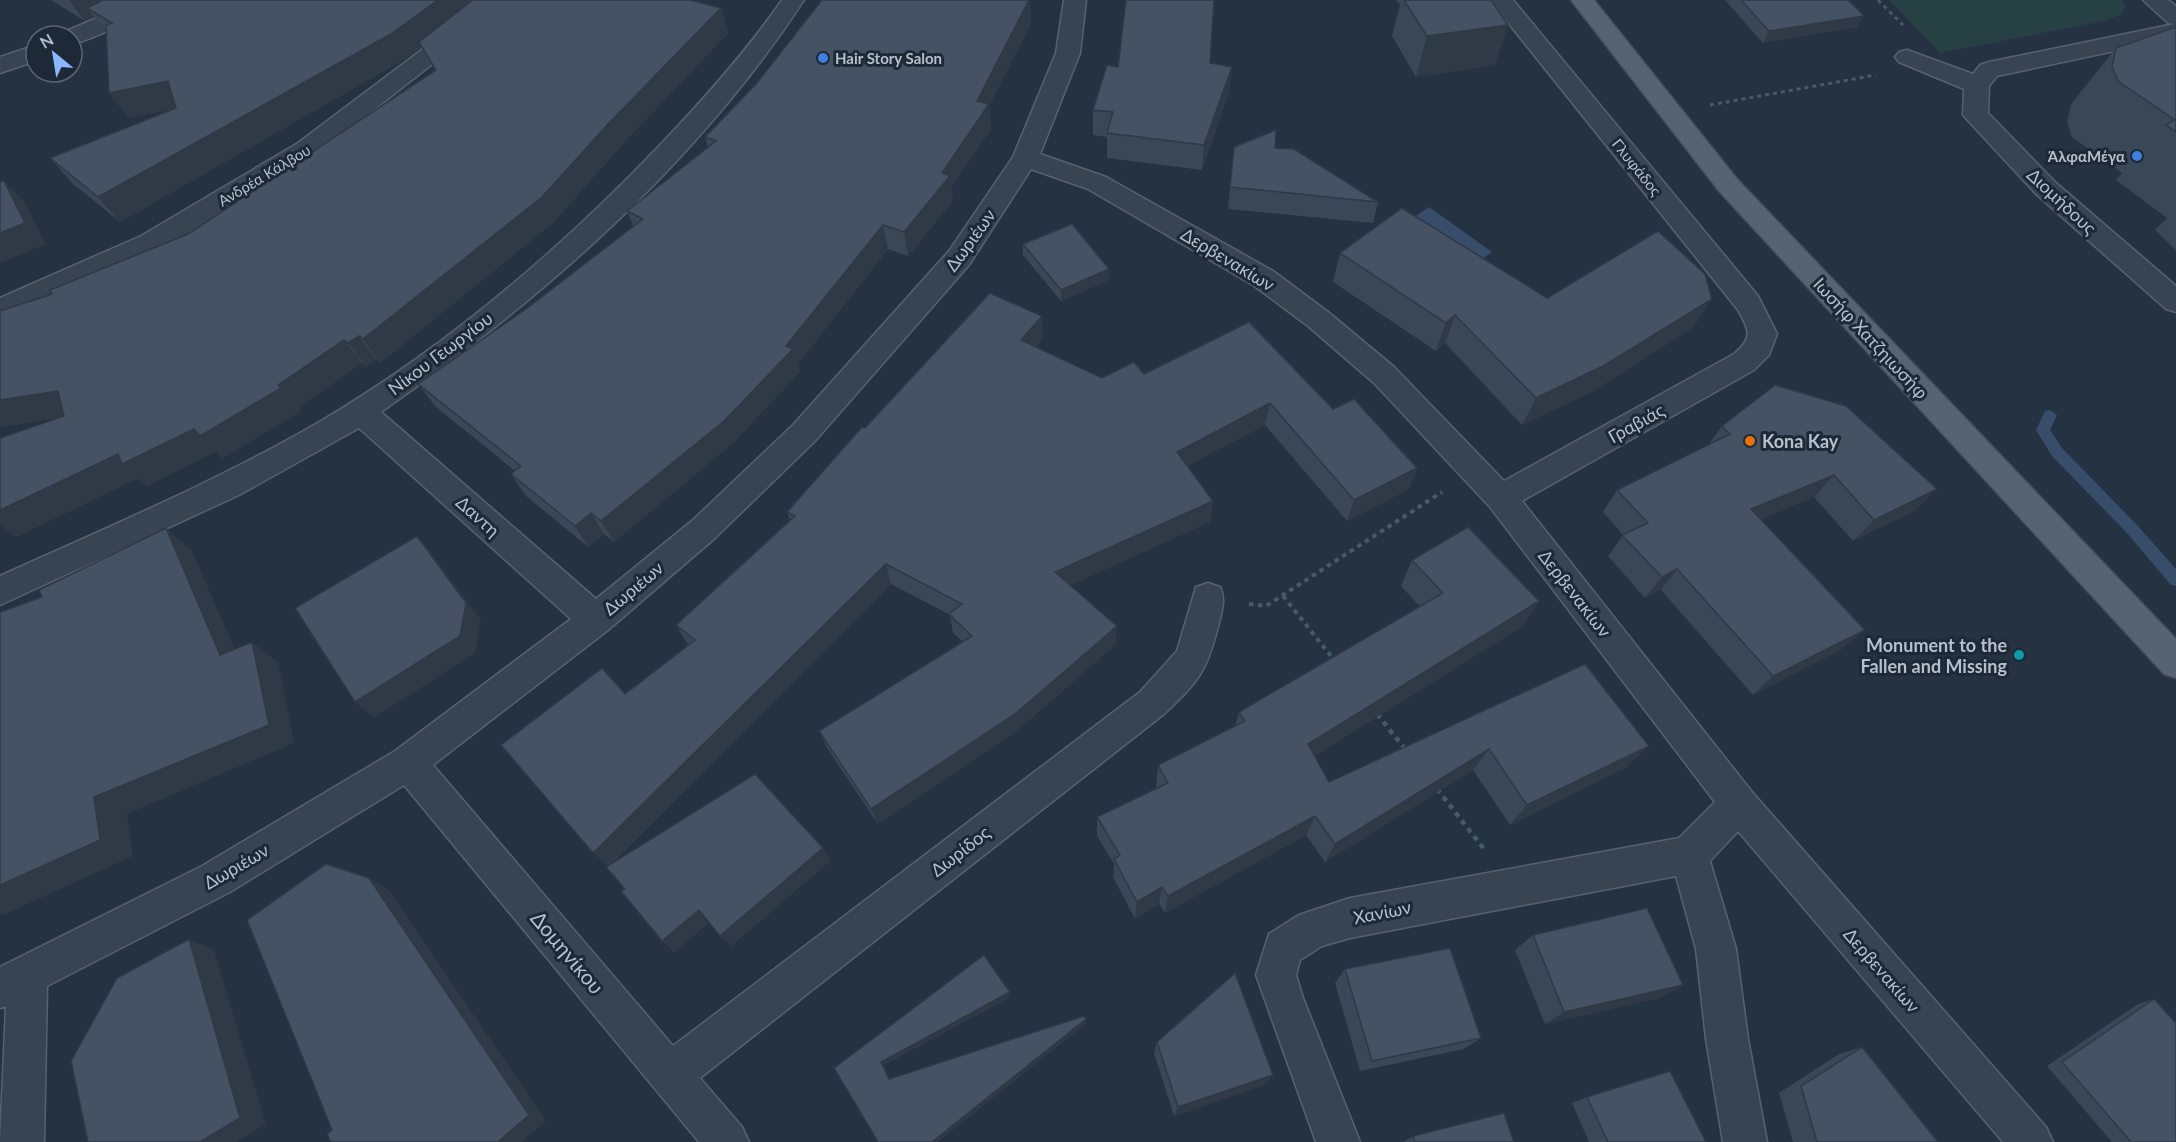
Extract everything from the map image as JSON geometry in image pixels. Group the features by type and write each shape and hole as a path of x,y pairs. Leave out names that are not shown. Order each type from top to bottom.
{"main road":[{"name":"Ιωσήφ Χατζηιωσήφ","path":"1582,0 1728,185 2176,663"}],"street":[{"path":"84,32 112,20 145,0"},
{"name":"Ανδρέα Κάλβου","path":"0,309 47,291 151,243 308,149 503,0"},
{"name":"Δωριέων","path":"13,982 216,879 408,763 596,620 704,529 804,433 959,258 1025,158 1068,53 1075,0"},
{"name":"Γλυφάδος","path":"1501,0 1748,303 1760,323 1764,339"},
{"path":"2154,0 2176,18"},
{"name":"Νίκου Γεωργίου","path":"0,591 228,486 361,411 460,339 565,255 657,165 735,79 782,2"},
{"path":"1907,57 1977,85 1989,70 2176,31"},
{"path":"0,66 24,57"},
{"name":"Διομήδους","path":"1977,85 1975,116 1992,135 2095,232 2176,302"},
{"name":"Δερβενακίων","path":"1025,158 1097,183 1263,278 1318,319 1384,375 1501,498 1739,804 2031,1142"},
{"name":"Γραβιάς","path":"1501,498 1744,362 1761,347 1764,339"},
{"name":"Δαντη","path":"361,411 596,620"},
{"name":"Δωρίδος","path":"671,1074 1152,703 1176,680 1193,658 1208,597"},
{"name":"Δομηνίκου","path":"408,763 727,1142"},
{"path":"1739,804 1689,855 1716,949 1727,1039 1745,1142"},
{"name":"Χανίων","path":"1338,1142 1290,1024 1276,975 1283,948 1313,929 1350,918 1689,855"},
{"path":"13,982 22,1142"}],"path":[{"path":"1757,97 1930,66"},
{"path":"1208,597 1266,606 1475,470"},
{"path":"1283,596 1342,670"},
{"path":"1372,707 1409,753"},
{"path":"1431,781 1483,846 1498,890"}],"green space":[{"path":"1889,0 2122,0 2125,5 2123,14 2104,21 1940,53"}],"water":[{"path":"1429,207 1492,252 1471,267 1408,221"}],"building":[{"path":"103,0 438,0 391,34 98,197 50,158 176,108 168,81 109,93 106,25 112,23 87,8"},
{"path":"473,0 690,0 721,8 609,123 542,197 363,339 359,336 348,343 344,340 278,385 281,388 200,436 194,429 122,464 118,454 0,510 0,438 64,416 58,391 0,400 0,311 52,294 50,290 188,234 436,70 419,42"},
{"path":"822,0 1029,0 977,101 989,104 942,173 950,176 904,232 883,225 786,346 793,349 724,421 601,521 591,513 575,526 511,474 521,466 418,384 526,309 643,219 627,211 716,141 705,137 756,84"},
{"path":"1126,0 1214,0 1210,63 1232,67 1204,145 1107,133 1113,112 1093,110 1107,65 1118,67"},
{"path":"1404,0 1491,0 1508,25 1427,36"},
{"path":"1741,0 1848,0 1864,16 1769,31"},
{"path":"2176,27 2176,132 2166,125 2175,120 2118,81 2112,67 2116,48"},
{"path":"1276,130 1275,148 1294,149 1378,202 1230,187 1234,147"},
{"path":"4,181 25,223 0,233 0,182"},
{"path":"1402,208 1547,298 1658,231 1705,274 1712,299 1605,365 1536,398 1455,315 1446,323 1340,253"},
{"path":"1072,224 1109,269 1061,290 1023,244"},
{"path":"990,293 1042,316 1021,340 1102,378 1134,362 1144,374 1249,322 1333,409 1354,399 1417,468 1354,500 1270,403 1177,452 1213,501 1055,572 1117,626 1015,714 871,809 819,731 972,636 949,614 962,604 886,564 593,853 501,745 602,668 625,694 695,640 676,625 795,516 787,512 862,427 865,428"},
{"path":"1775,385 1846,406 1937,489 1874,520 1834,475 1751,509 1865,630 1773,676 1677,569 1662,577 1622,535 1648,523 1617,490 1730,434 1722,426"},
{"path":"1468,527 1539,601 1308,744 1329,782 1585,664 1649,746 1527,805 1489,749 1335,844 1315,816 1168,896 1162,887 1137,902 1114,859 1120,855 1097,817 1168,783 1158,765 1245,721 1239,712 1443,593 1412,560"},
{"path":"166,528 220,655 252,642 269,725 94,797 100,840 0,885 0,612 42,597 39,590"},
{"path":"417,536 466,603 460,636 355,702 295,608"},
{"path":"755,774 823,848 720,936 699,910 662,941 621,891 625,889 606,867"},
{"path":"326,864 369,878 529,1115 498,1142 331,1142 327,1134 332,1130 247,920"},
{"path":"1647,908 1683,985 1564,1012 1533,935"},
{"path":"189,939 240,1118 200,1142 88,1142 71,1061 117,978"},
{"path":"1450,948 1481,1038 1372,1061 1345,969"},
{"path":"984,955 1010,992 881,1062 889,1079 1084,1016 1086,1019 932,1142 878,1142 834,1068"},
{"path":"1235,973 1273,1075 1178,1107 1157,1042"},
{"path":"2154,999 2176,1023 2176,1142 2131,1142 2062,1062"},
{"path":"1862,1047 1938,1142 1817,1142 1801,1086"},
{"path":"1670,1071 1706,1142 1608,1142 1587,1097"},
{"path":"1504,1113 1514,1142 1415,1142 1413,1136"}],"waterway":[{"path":"2050,415 2043,430 2057,452 2132,529 2176,580"}],"place":[{"name":"Hair Story Salon","path":"823,58"},
{"name":"ΆλφαΜέγα","path":"2137,156"},
{"name":"Kona Kay","path":"1750,441"},
{"name":"Monument to the Fallen and Missing","path":"2019,655"}]}
